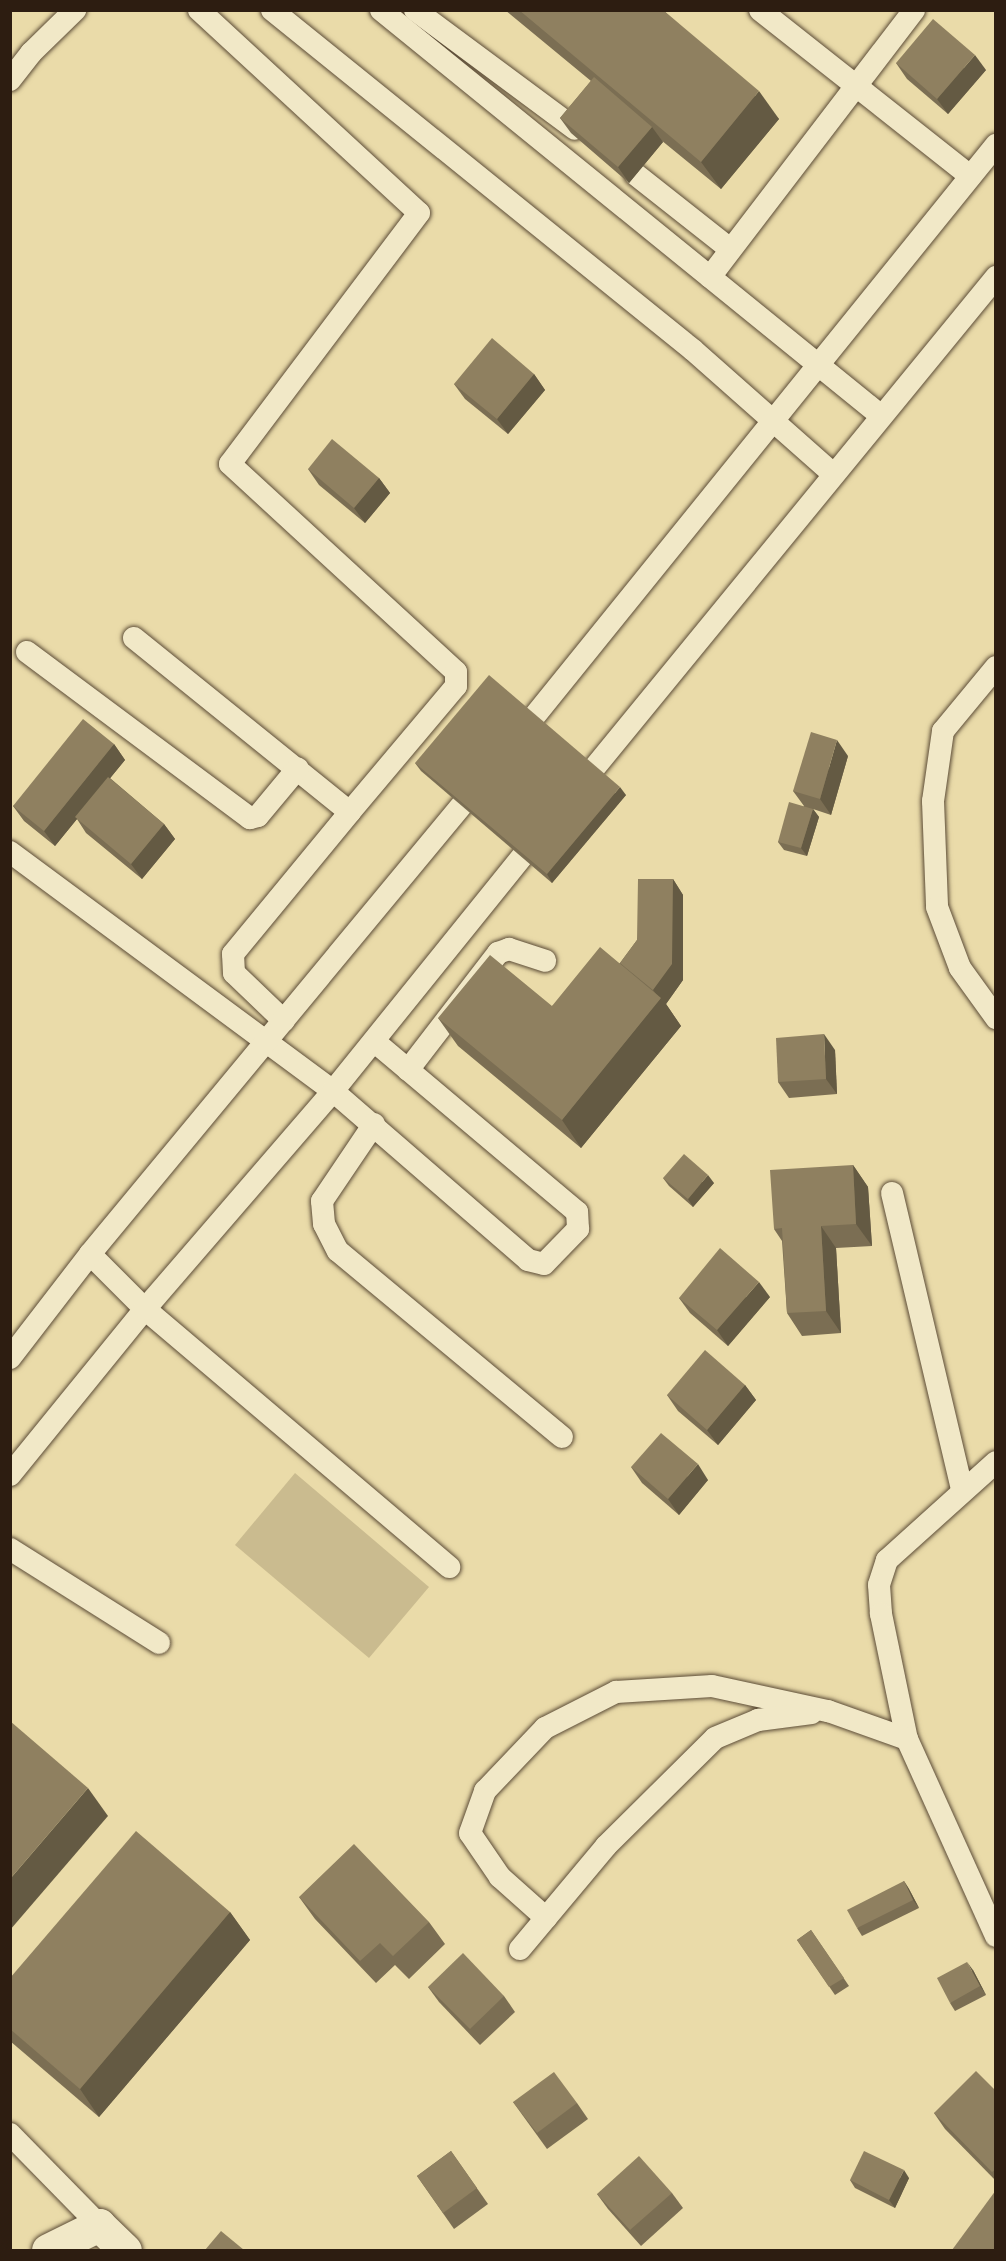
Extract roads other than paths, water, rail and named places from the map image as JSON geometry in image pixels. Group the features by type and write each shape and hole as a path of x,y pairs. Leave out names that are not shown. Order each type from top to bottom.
{"main road":[{"path":"48,2250 99,2225 124,2250"}],"lane":[{"path":"10,80 31,53 75,10"},
{"path":"199,10 419,213 230,464 456,672 456,686 233,954 234,973 284,1021"},
{"path":"272,10 693,350 832,473"},
{"path":"381,10 818,363 879,415"},
{"path":"415,10 575,129"},
{"path":"760,10 857,89 970,176"},
{"path":"710,277 857,89 914,10"},
{"path":"10,1358 90,1254 500,758 996,145"},
{"path":"635,174 730,249"},
{"path":"10,1475 145,1309 333,1091 879,415 996,277"},
{"path":"134,638 350,812"},
{"path":"27,652 250,818 258,816 298,768"},
{"path":"996,667 943,731 933,801 937,907 960,968 996,1018"},
{"path":"10,852 333,1091 536,1264 544,1264 578,1229 577,1212 374,1041"},
{"path":"408,1070 498,953 508,949 546,961"},
{"path":"374,1124 322,1201 324,1224 338,1251 562,1437"},
{"path":"892,1193 962,1489"},
{"path":"90,1254 145,1309 449,1567"},
{"path":"996,1462 962,1489 886,1560 879,1585 881,1614 907,1739 996,1936"},
{"path":"10,1549 159,1643"},
{"path":"546,1918 500,1877 470,1833 485,1791 545,1728 616,1692 712,1686 828,1711 907,1739"},
{"path":"520,1949 613,1838 715,1738 758,1720 828,1711"},
{"path":"10,2134 99,2225"}]}
